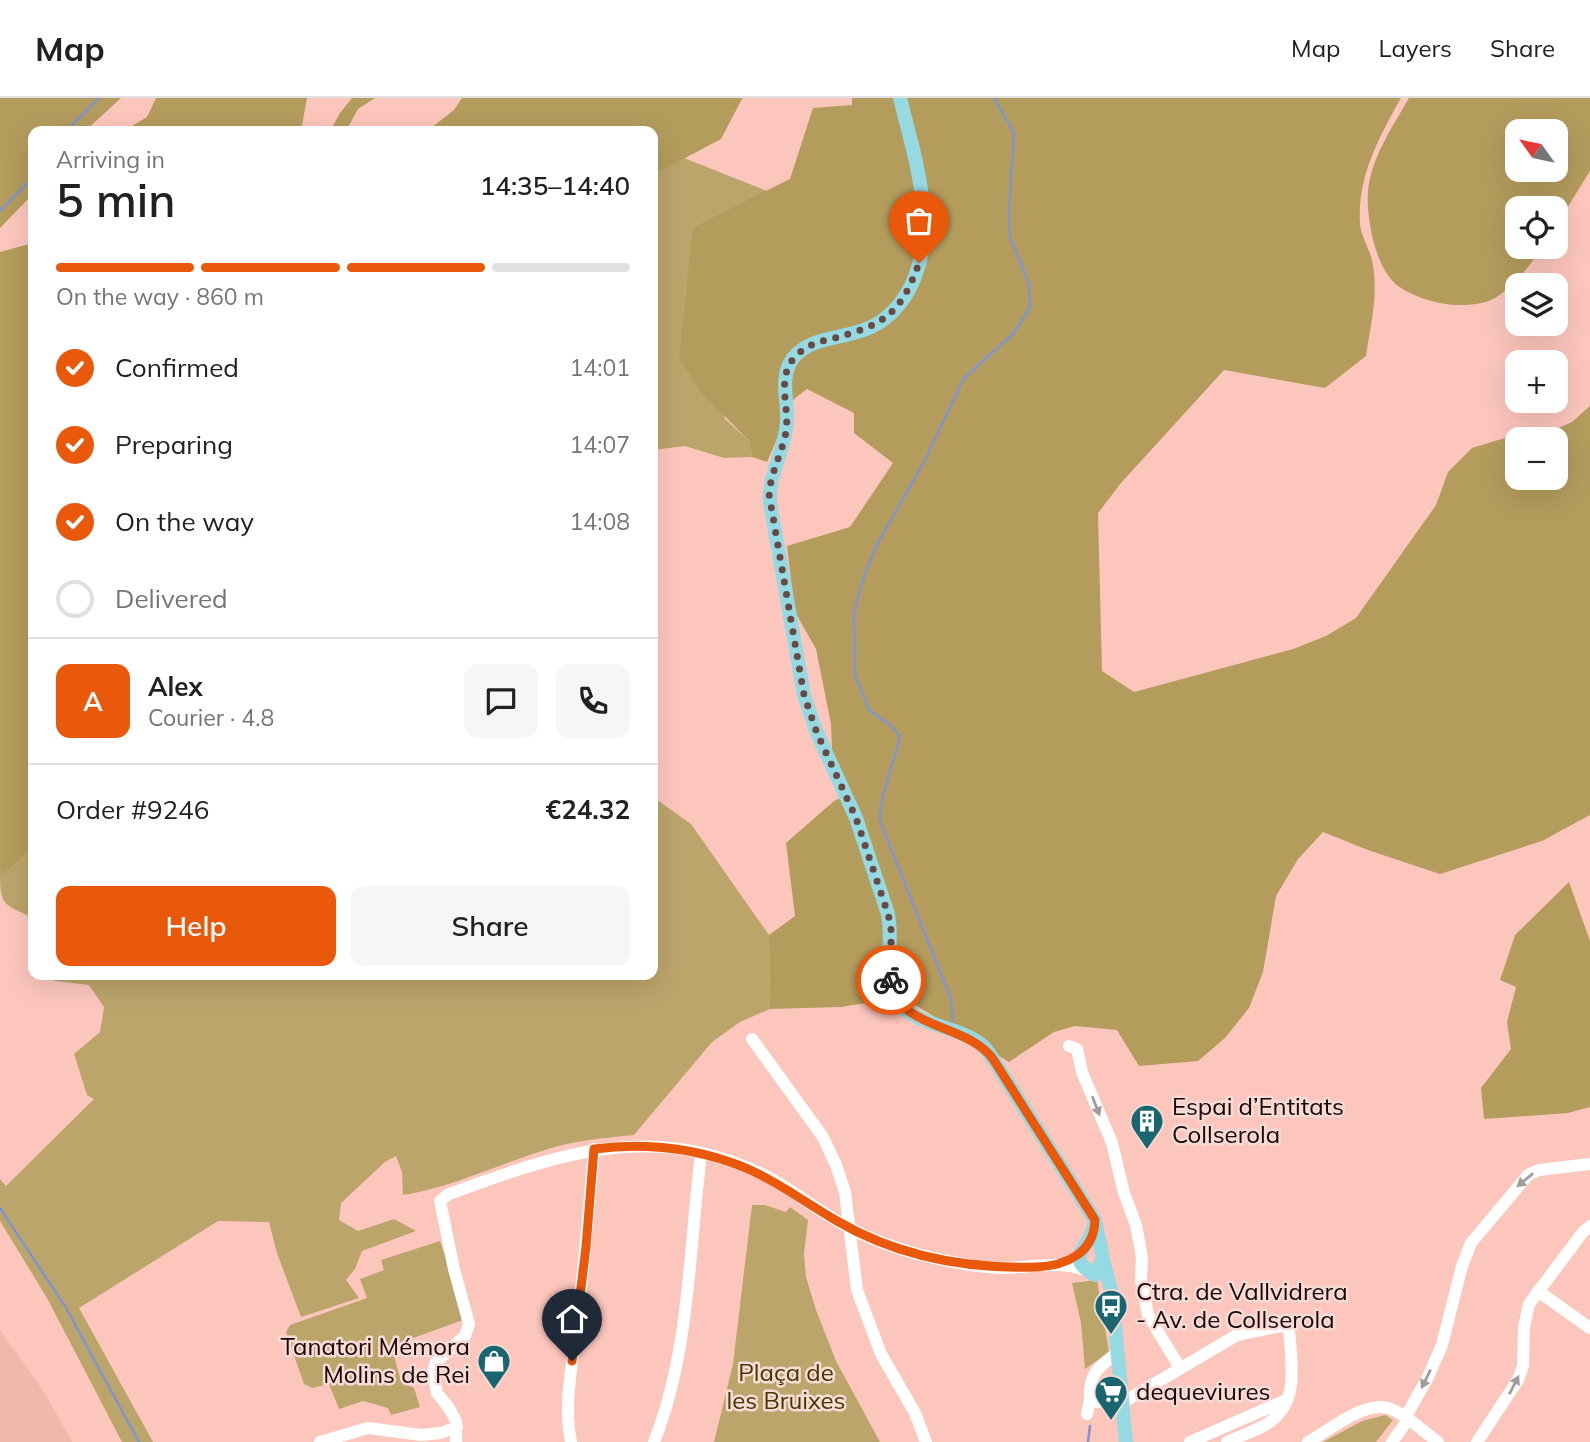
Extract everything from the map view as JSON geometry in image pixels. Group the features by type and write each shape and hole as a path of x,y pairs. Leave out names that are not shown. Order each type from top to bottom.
{"main road":[{"path":"900,98 922,199 923,236 919,263 905,296 882,321 867,329 806,347 789,365 784,383 786,432 771,475 770,503 804,695 817,733 856,818 888,914 891,927 890,977 893,992 898,1002 909,1012 977,1042 993,1059 1095,1220 1112,1294 1126,1442"},
{"path":"1095,1220 1093,1234 1081,1252 1080,1264 1104,1282 1112,1294"},
{"path":"1081,1252 1093,1247 1099,1250 1103,1258"},
{"path":"1086,1271 1098,1269 1103,1258"}],"street":[{"path":"752,1039 823,1137 836,1165 845,1192 857,1290 881,1354 915,1413 926,1442"},
{"path":"1069,1046 1076,1049 1116,1156 1121,1183 1140,1240 1141,1280 1148,1315 1180,1368"},
{"path":"456,1442 457,1427 454,1415 437,1394 432,1379 436,1362 461,1341 469,1324 451,1258 440,1201 449,1194 556,1157 594,1149 647,1146 701,1154 732,1162 762,1175 848,1228 902,1250 955,1263 998,1268 1065,1264 1086,1271"},
{"path":"571,1442 568,1423 572,1361 586,1247 594,1149"},
{"path":"654,1442 670,1395 681,1334 701,1154"},
{"path":"1392,1442 1428,1377 1442,1345 1462,1266 1471,1243 1528,1175 1539,1170 1590,1164"},
{"path":"1477,1442 1518,1380 1522,1366 1525,1316 1529,1304 1583,1231 1590,1226"},
{"path":"1065,1264 1081,1252"},
{"path":"1538,1291 1590,1328"},
{"path":"1090,1399 1096,1402 1122,1401 1237,1335 1286,1325 1289,1329 1293,1383 1289,1398 1281,1410 1192,1442"},
{"path":"1087,1414 1094,1371 1118,1352"},
{"path":"1308,1442 1368,1409 1387,1408 1438,1442"},
{"path":"1227,1442 1266,1417"},
{"path":"320,1442 361,1429 378,1428 421,1435 441,1433 457,1427"}],"shaded area":[{"path":"0,98 121,98 90,126 28,126 28,199 0,228"},
{"path":"156,98 307,98 302,126 132,126 147,117"},
{"path":"352,98 375,98 358,109 349,126 333,126"},
{"path":"462,98 742,98 721,139 658,172 658,126 433,126 454,110"},
{"path":"852,98 1401,98 1371,158 1362,190 1360,224 1372,260 1375,285 1366,356 1325,388 1224,370 1121,483 1098,513 1102,671 1134,692 1293,649 1326,636 1356,618 1436,505 1448,472 1472,448 1505,438 1505,490 1568,490 1568,427 1561,427 1572,422 1590,406 1590,815 1542,841 1440,874 1323,832 1298,859 1276,896 1263,972 1249,1008 1225,1038 1198,1061 1139,1066 1117,1030 1075,1026 1054,1032 1009,1062 902,997 841,1007 770,1009 769,935 795,916 786,843 834,801 851,793 832,750 831,724 816,649 795,612 787,546 850,527 893,463 854,433 854,413 807,389 794,399 767,462 752,457 749,441 701,392 679,358 693,227 790,179 813,108 852,105"},
{"path":"1409,98 1590,98 1590,171 1568,207 1568,196 1505,196 1505,259 1534,259 1523,273 1505,273 1505,291 1490,300 1475,304 1439,303 1398,286 1383,268 1374,242 1368,191 1373,166"},
{"path":"28,244 28,852 3,874 0,871 0,252"},
{"path":"1569,882 1590,941 1590,1107 1568,1113 1484,1119 1481,1088 1511,1049 1507,1022 1516,987 1500,980 1515,935"},
{"path":"0,1330 46,1395 72,1442 0,1442"}],"green space":[{"path":"684,158 767,191 693,227 725,419 749,441 752,457 724,458 685,446 658,449 658,172"},
{"path":"658,801 691,824 769,935 770,1009 740,1022 712,1042 634,1135 559,1146 458,1181 403,1195 402,1172 396,1156 385,1162 341,1203 339,1220 358,1231 394,1219 416,1231 362,1251 355,1269 346,1280 359,1298 301,1317 277,1253 269,1222 218,1221 79,1308 153,1442 122,1442 47,1298 0,1221 0,1179 6,1186 94,1099 87,1095 74,1054 100,1032 104,1007 89,985 53,980 658,980"},
{"path":"28,852 28,916 5,902 1,891 0,871 3,873"},
{"name":"Plaça de les Bruixes","path":"752,1205 765,1205 786,1212 790,1207 808,1220 804,1254 806,1277 816,1310 836,1361 880,1442 714,1442 733,1364"},
{"path":"440,1241 466,1319 391,1346 401,1381 414,1388 420,1407 391,1415 388,1408 363,1401 339,1409 329,1384 312,1388 304,1384 286,1332 290,1325 367,1298 360,1279 384,1270 381,1260"},
{"path":"1097,1280 1109,1352 1085,1369 1081,1323 1072,1283"},
{"path":"1385,1415 1393,1420 1376,1442 1323,1442 1362,1421"}],"waterway":[{"path":"71,126 99,98"},
{"path":"953,1021 951,999 880,821 885,789 900,736 869,710 855,675 854,613 876,546 924,462 964,378 1014,333 1030,307 1029,284 1010,237 1014,133 994,98"},
{"path":"0,211 28,182"},
{"path":"0,1208 65,1306 139,1442"},
{"path":"1088,1442 1090,1426"}],"way so far":[{"path":"891,980 891,927 888,914 856,818 817,733 804,695 769,494 771,475 786,432 784,383 793,358 806,347 867,329 888,317 909,290 919,263"}],"place":[{"name":"Espai d’Entitats Collserola","path":"1147,1151"},
{"name":"Ctra. de Vallvidrera - Av. de Collserola","path":"1111,1336"},
{"name":"Tanatori Mémora Molins de Rei","path":"494,1391"},
{"name":"dequeviures","path":"1111,1422"}],"route":[{"path":"572,1361 586,1247 594,1149 621,1146 663,1147 732,1162 762,1175 863,1235 902,1250 955,1263 998,1268 1041,1266 1065,1264 1080,1253 1093,1234 1095,1220 993,1059 977,1042 909,1012 895,997 891,980"}]}
